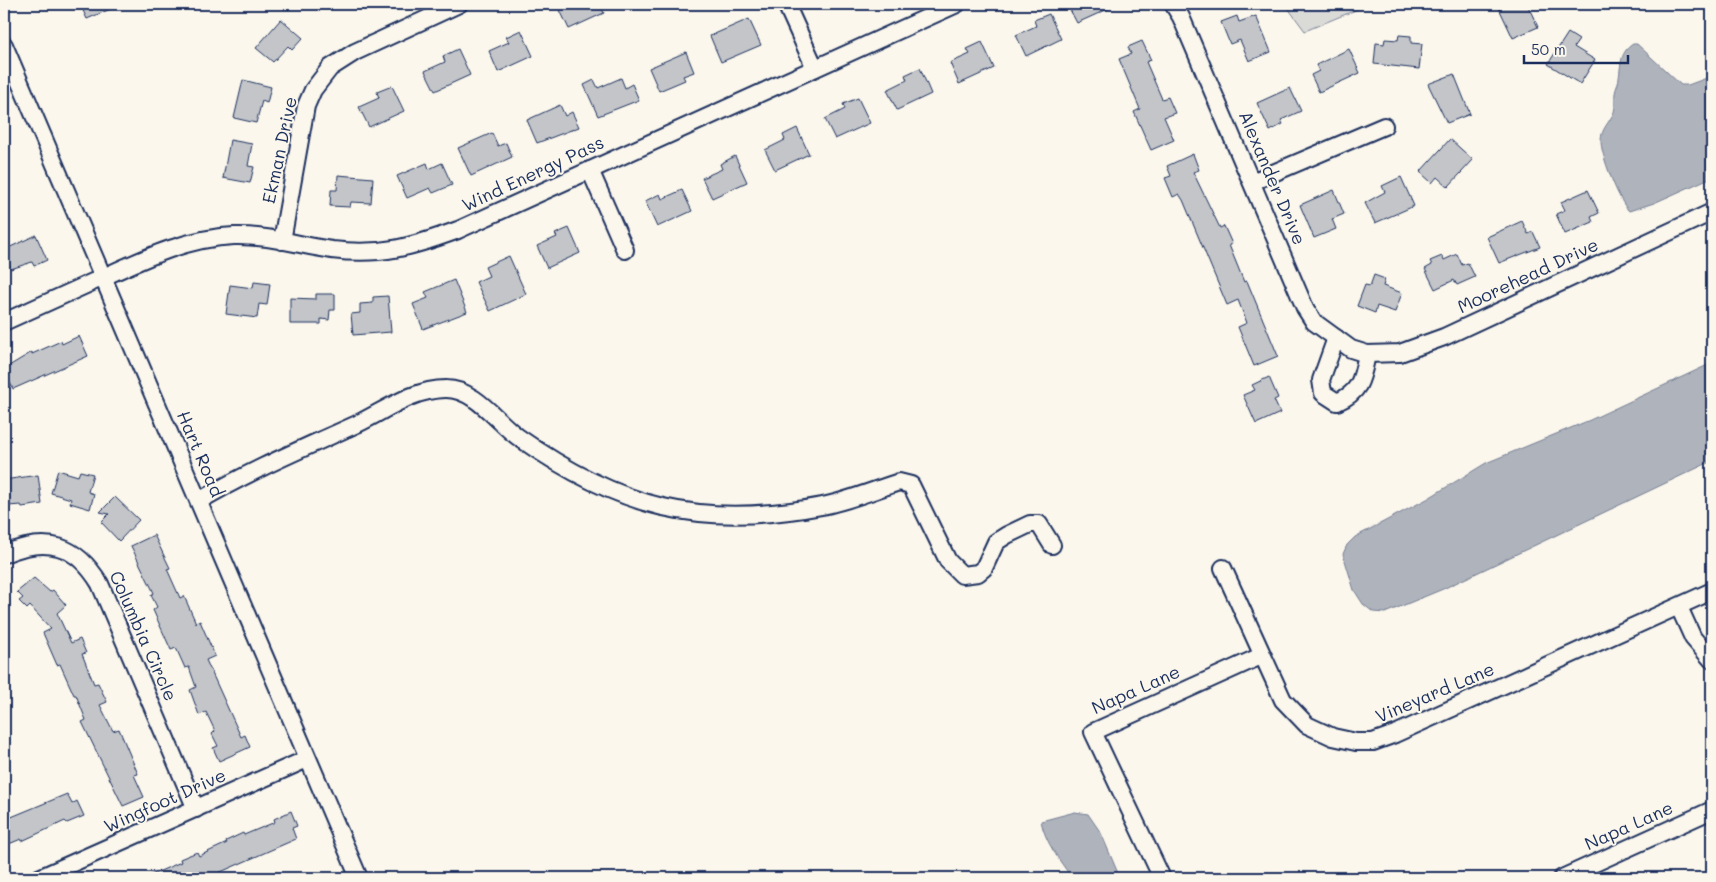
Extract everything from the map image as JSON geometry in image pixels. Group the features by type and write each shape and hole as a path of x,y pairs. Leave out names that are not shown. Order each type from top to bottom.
{"street":[{"name":"Ekman Drive","path":"282,241 306,106 324,75 330,68 355,52 459,4"},
{"path":"786,4 815,68"},
{"name":"Wind Energy Pass","path":"4,322 157,254 195,241 234,236 282,241 333,250 364,252 412,247 458,230 957,4"},
{"name":"Alexander Drive","path":"1173,4 1181,17 1305,308 1314,322 1361,353"},
{"name":"Hart Road","path":"4,45 359,878"},
{"path":"1252,182 1384,126"},
{"path":"590,170 626,250"},
{"name":"Moorehead Drive","path":"1361,353 1400,353 1444,337 1712,212"},
{"path":"1336,338 1320,380 1323,393 1337,402 1349,397 1360,383 1361,353"},
{"path":"199,501 228,484 361,422 396,402 428,391 448,389 468,395 517,436 584,480 652,506 708,516 769,514 824,506 899,482 911,485 948,561 962,575 978,573 984,568 996,542 1030,524 1035,523 1042,528 1052,545"},
{"name":"Columbia Circle","path":"4,554 25,546 42,544 59,546 75,554 90,567 100,584 196,809"},
{"name":"Vineyard Lane","path":"1223,568 1261,656 1283,700 1307,725 1332,737 1356,742 1373,742 1395,734 1712,591"},
{"path":"1680,607 1693,638 1712,660"},
{"name":"Napa Lane","path":"1162,878 1093,732 1261,656"},
{"name":"Wingfoot Drive","path":"39,878 307,759"},
{"name":"Napa Lane","path":"1562,878 1712,810"}],"shaded area":[{"path":"1285,4 1370,4 1305,31"},
{"path":"1633,44 1637,44 1681,85 1688,85 1712,76 1712,177 1654,203 1629,211 1620,198 1611,177 1604,155 1601,136 1614,112 1615,93 1619,82 1623,55"},
{"path":"1712,363 1712,461 1443,589 1385,613 1373,612 1363,604 1354,590 1343,554 1347,545 1355,537 1427,499 1486,463 1590,420"},
{"path":"1075,812 1088,814 1101,833 1120,878 1072,878 1058,858 1049,844 1041,821"}],"building":[{"path":"80,4 122,4 87,19"},
{"path":"569,4 600,4 604,13 569,29 559,8"},
{"path":"1067,4 1119,4 1077,23"},
{"path":"1497,4 1527,4 1538,27 1513,38"},
{"path":"1049,14 1061,39 1026,56 1016,35 1036,26 1034,20"},
{"path":"1237,16 1239,22 1256,16 1271,52 1249,61 1240,40 1230,44 1221,22"},
{"path":"281,19 303,38 292,50 288,46 273,62 256,48"},
{"path":"749,19 761,45 721,62 710,36"},
{"path":"521,30 533,56 498,72 489,51 509,42 506,37"},
{"path":"1568,33 1579,40 1574,47 1595,60 1580,84 1548,64"},
{"path":"1399,35 1411,36 1411,43 1422,44 1419,69 1374,64 1376,43 1384,44 1385,39 1398,40"},
{"path":"1142,41 1151,60 1146,62 1162,99 1168,97 1175,113 1164,117 1174,140 1151,150 1134,112 1140,109 1119,59 1131,54 1128,47"},
{"path":"982,42 994,68 959,84 950,63 970,54 967,49"},
{"path":"458,49 470,75 435,91 425,71 445,62 443,56"},
{"path":"1349,49 1360,73 1319,92 1311,75 1319,71 1316,65"},
{"path":"686,52 694,72 683,76 685,80 659,91 649,68"},
{"path":"920,68 931,94 897,110 887,90 907,80 905,75"},
{"path":"1454,74 1470,114 1447,123 1428,84"},
{"path":"621,78 625,88 632,84 639,100 598,116 584,85 594,80 598,88"},
{"path":"243,80 271,87 267,103 262,101 256,123 234,118"},
{"path":"392,86 404,111 369,127 359,107 379,98 377,92"},
{"path":"1290,88 1301,111 1281,120 1283,124 1270,131 1257,103"},
{"path":"858,98 870,123 835,139 825,119 845,109 843,104"},
{"path":"560,105 565,116 572,112 579,127 537,143 527,120"},
{"path":"797,128 809,154 775,170 765,150 785,140 783,135"},
{"path":"492,133 498,146 506,143 512,157 471,176 458,148"},
{"path":"1450,139 1473,160 1448,187 1437,177 1432,183 1420,172"},
{"path":"230,140 252,144 248,166 254,167 250,183 223,178"},
{"path":"1193,154 1199,170 1193,172 1220,228 1224,226 1232,244 1229,245 1244,282 1247,281 1278,356 1254,366 1238,327 1247,323 1238,300 1227,305 1183,200 1179,194 1173,197 1165,178 1171,176 1167,166"},
{"path":"735,156 747,182 712,198 702,178 722,169 720,164"},
{"path":"427,163 429,169 442,163 452,185 433,193 430,188 407,198 397,176"},
{"path":"338,175 373,178 371,203 351,202 350,207 330,206 331,190 337,190"},
{"path":"1401,177 1414,206 1375,223 1365,203 1385,192 1382,186"},
{"path":"682,190 692,211 657,227 645,201 660,194 662,199"},
{"path":"1334,190 1344,214 1332,219 1336,229 1314,238 1300,205"},
{"path":"1588,190 1599,213 1591,217 1593,222 1565,234 1556,214 1565,210 1561,202"},
{"path":"1522,221 1528,234 1533,232 1540,247 1499,263 1487,237"},
{"path":"569,228 580,253 547,268 537,246 557,237 555,234"},
{"path":"36,235 47,260 34,266 32,262 11,269 4,250"},
{"path":"1457,254 1462,265 1468,263 1475,277 1457,285 1454,280 1435,289 1425,269 1432,265 1430,261 1442,256 1444,260"},
{"path":"509,256 526,294 490,311 476,282 489,276 485,267"},
{"path":"1374,275 1385,279 1383,286 1402,293 1395,312 1377,306 1375,313 1357,306 1365,285 1370,286"},
{"path":"454,280 467,312 423,329 413,304 428,298 425,292"},
{"path":"254,282 270,284 267,305 259,304 257,318 226,314 230,285 253,288"},
{"path":"316,294 335,294 335,310 330,310 329,320 321,319 321,324 290,324 290,298 316,299"},
{"path":"388,296 391,332 353,335 351,314 360,313 360,304 373,303 373,297"},
{"path":"79,336 88,356 13,389 4,369 32,352 32,354 61,341 62,344"},
{"path":"1269,377 1278,398 1274,400 1280,413 1256,424 1243,395 1255,390 1252,385"},
{"path":"58,470 78,476 80,471 93,474 88,492 94,494 90,509 70,503 71,499 51,493"},
{"path":"38,475 42,504 22,507 21,505 8,506 4,480"},
{"path":"115,497 139,520 119,541 101,522 109,514 100,512"},
{"path":"154,535 170,568 167,569 180,598 184,596 196,623 200,621 215,656 206,660 241,737 245,735 250,747 219,761 213,748 218,746 212,734 215,731 206,712 199,715 190,690 196,687 189,667 185,668 176,648 171,650 153,610 157,607 151,595 154,593 131,546"},
{"path":"34,578 50,592 53,590 66,605 57,613 71,643 80,639 86,653 82,654 94,684 98,683 107,702 100,705 113,731 119,729 138,774 134,775 144,797 123,806 82,722 86,720 76,695 74,695 60,664 57,665 43,633 51,629 30,606 27,609 19,601 23,598 17,592"},
{"path":"67,794 72,804 77,801 84,816 67,823 65,821 22,841 21,839 4,846 4,820"},
{"path":"291,811 297,826 292,828 296,839 207,878 144,878 181,862 180,859 197,852 199,856 243,833 244,835 275,822 274,819"}]}
